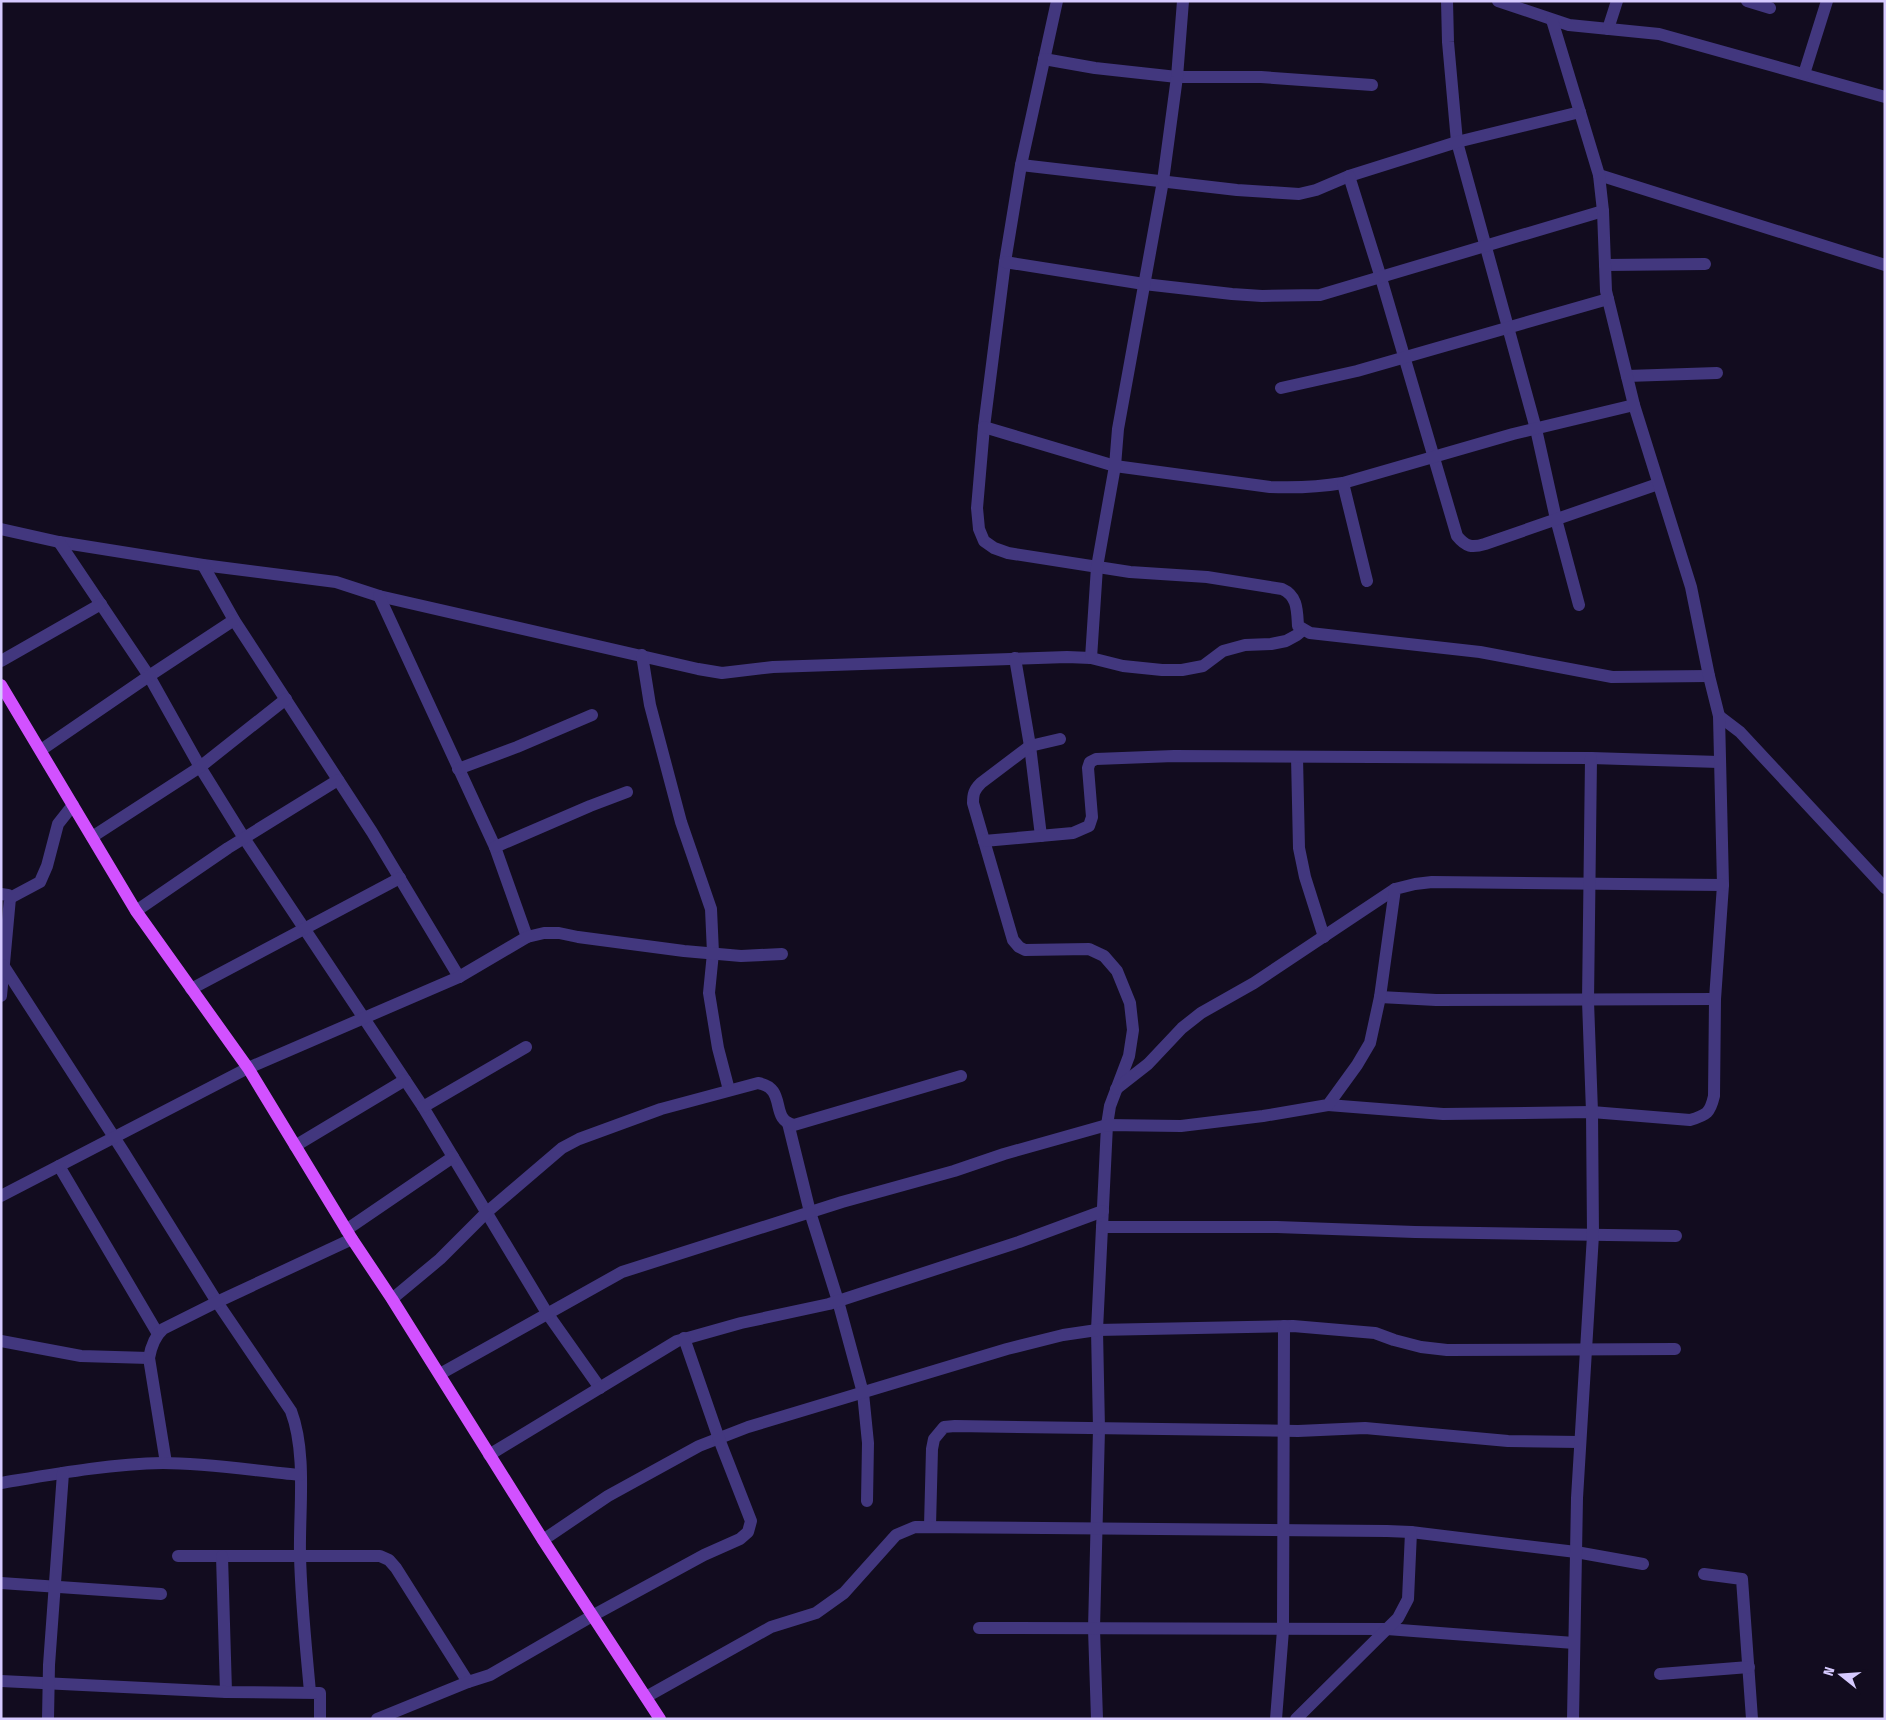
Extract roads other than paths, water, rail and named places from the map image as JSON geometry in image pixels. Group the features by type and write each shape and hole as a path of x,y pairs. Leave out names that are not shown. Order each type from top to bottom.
{"main road":[{"path":"1,685 136,911 248,1068 349,1235 440,1374 489,1455 658,1718"}],"street":[{"path":"1057,1 1021,166 1005,262 984,427 977,508 979,529 984,541 994,548 1008,553 1097,567 1180,576 1208,577 1282,589 1293,596 1296,601 1298,626 1310,633 1480,652 1612,677 1709,676"},
{"path":"1091,658 1097,567 1115,466 1118,429 1163,181 1177,77 1183,1"},
{"path":"1446,1 1457,142 1536,429 1556,519 1579,605"},
{"path":"1498,1 1569,25 1659,34 1885,97"},
{"path":"1608,29 1617,1"},
{"path":"1748,1 1770,8"},
{"path":"1804,74 1827,1"},
{"path":"440,1374 622,1272 810,1212 954,1171 1004,1154 1107,1126 1181,1126 1263,1116 1328,1105 1443,1114 1592,1112 1690,1120 1703,1116 1711,1110 1714,1096 1715,999 1723,885 1719,716 1691,587 1634,405 1608,298 1599,175 1552,20"},
{"path":"1044,59 1095,68 1177,77 1261,77 1372,85"},
{"path":"1021,166 1237,190 1299,194 1316,190 1349,176 1457,142 1580,112"},
{"path":"1599,175 1885,265"},
{"path":"1349,176 1457,536 1464,545 1474,548 1658,484"},
{"path":"1005,262 1144,284 1232,294 1296,296 1320,294 1381,278 1420,264 1603,211"},
{"path":"1605,266 1705,264"},
{"path":"1281,388 1357,371 1608,298"},
{"path":"1627,376 1717,373"},
{"path":"984,427 1115,466 1270,487 1324,486 1343,484 1536,429 1634,405"},
{"path":"1343,484 1367,582"},
{"path":"1,530 59,542 204,565 336,582 379,596 722,673 773,667 1015,658 1091,658 1124,666 1182,670 1203,666 1224,652 1245,645 1271,644 1286,640 1303,630"},
{"path":"59,542 149,676 200,767 244,838 423,1107 547,1313 600,1388"},
{"path":"204,565 234,620 400,878 459,977"},
{"path":"379,596 496,847 527,937"},
{"path":"1,661 101,604"},
{"path":"41,750 234,620"},
{"path":"642,655 650,705 679,813 711,909 713,953 709,993 718,1048 729,1090"},
{"path":"1015,658 1030,746 1041,836"},
{"path":"92,837 200,767 286,699"},
{"path":"458,768 517,747 592,715"},
{"path":"1719,716 1740,732 1885,888"},
{"path":"1060,739 1030,746 975,789 973,803 1013,940 1019,947 1032,951 1089,949 1104,956 1117,971 1130,1003 1133,1030 1129,1056 1110,1106 1107,1126 1096,1330 1099,1429 1094,1629 1097,1719"},
{"path":"984,841 1073,832 1089,826 1092,817 1088,768 1090,762 1096,759 1174,756 1591,758 1719,762"},
{"path":"1297,757 1299,848 1305,877 1324,937"},
{"path":"1573,1719 1580,1442 1592,1235 1592,1112 1588,1001 1591,758"},
{"path":"136,911 244,838 338,780"},
{"path":"496,847 627,792"},
{"path":"1,996 6,896 40,882 47,866 58,824 73,805"},
{"path":"191,988 400,878"},
{"path":"1116,1089 1148,1064 1182,1028 1201,1013 1254,983 1395,889 1432,882 1723,885"},
{"path":"1328,1105 1358,1065 1370,1043 1380,997 1395,889"},
{"path":"1,1196 248,1068 459,977 527,937 544,933 559,933 684,951 740,956 782,954"},
{"path":"3,965 217,1302 291,1411 297,1427 300,1454 300,1557 310,1692"},
{"path":"1380,997 1436,1000 1588,1001 1715,999"},
{"path":"423,1107 526,1047"},
{"path":"788,1124 794,1125 961,1076"},
{"path":"295,1146 405,1080"},
{"path":"392,1299 440,1259 487,1212 562,1148 579,1139 661,1109 750,1085 766,1085 772,1088 784,1120 788,1124 810,1212 838,1301 863,1393 868,1443 867,1500"},
{"path":"166,1463 149,1358 151,1346 158,1334 163,1329 349,1235 454,1157"},
{"path":"59,1166 158,1334"},
{"path":"489,1455 684,1338 838,1301 1019,1242 1103,1211"},
{"path":"1102,1227 1277,1227 1415,1232 1676,1236"},
{"path":"1276,1719 1283,1630 1284,1326"},
{"path":"543,1540 608,1496 699,1446 748,1427 1007,1349 1063,1335 1096,1330 1284,1326 1374,1333 1421,1347 1447,1350 1675,1349"},
{"path":"377,1719 490,1675 592,1616 704,1555 740,1539 748,1532 751,1521 719,1439 684,1338"},
{"path":"1,1341 81,1356 149,1358"},
{"path":"930,1526 932,1449 934,1439 944,1427 1283,1431 1365,1428 1508,1441 1580,1442"},
{"path":"1,1483 63,1472 166,1463 300,1475"},
{"path":"48,1719 48,1683 63,1472"},
{"path":"646,1697 771,1627 816,1613 844,1593 896,1535 915,1527 1284,1529 1411,1532 1576,1552 1643,1564"},
{"path":"1296,1719 1398,1618 1405,1607 1408,1599 1411,1532"},
{"path":"178,1556 300,1557 374,1555 388,1560 396,1568 468,1682"},
{"path":"222,1556 226,1692"},
{"path":"1704,1574 1742,1579 1752,1719"},
{"path":"1,1583 160,1594"},
{"path":"979,1628 1387,1629 1574,1643"},
{"path":"1660,1674 1749,1668"},
{"path":"1,1680 226,1692 320,1693 320,1719"}]}
